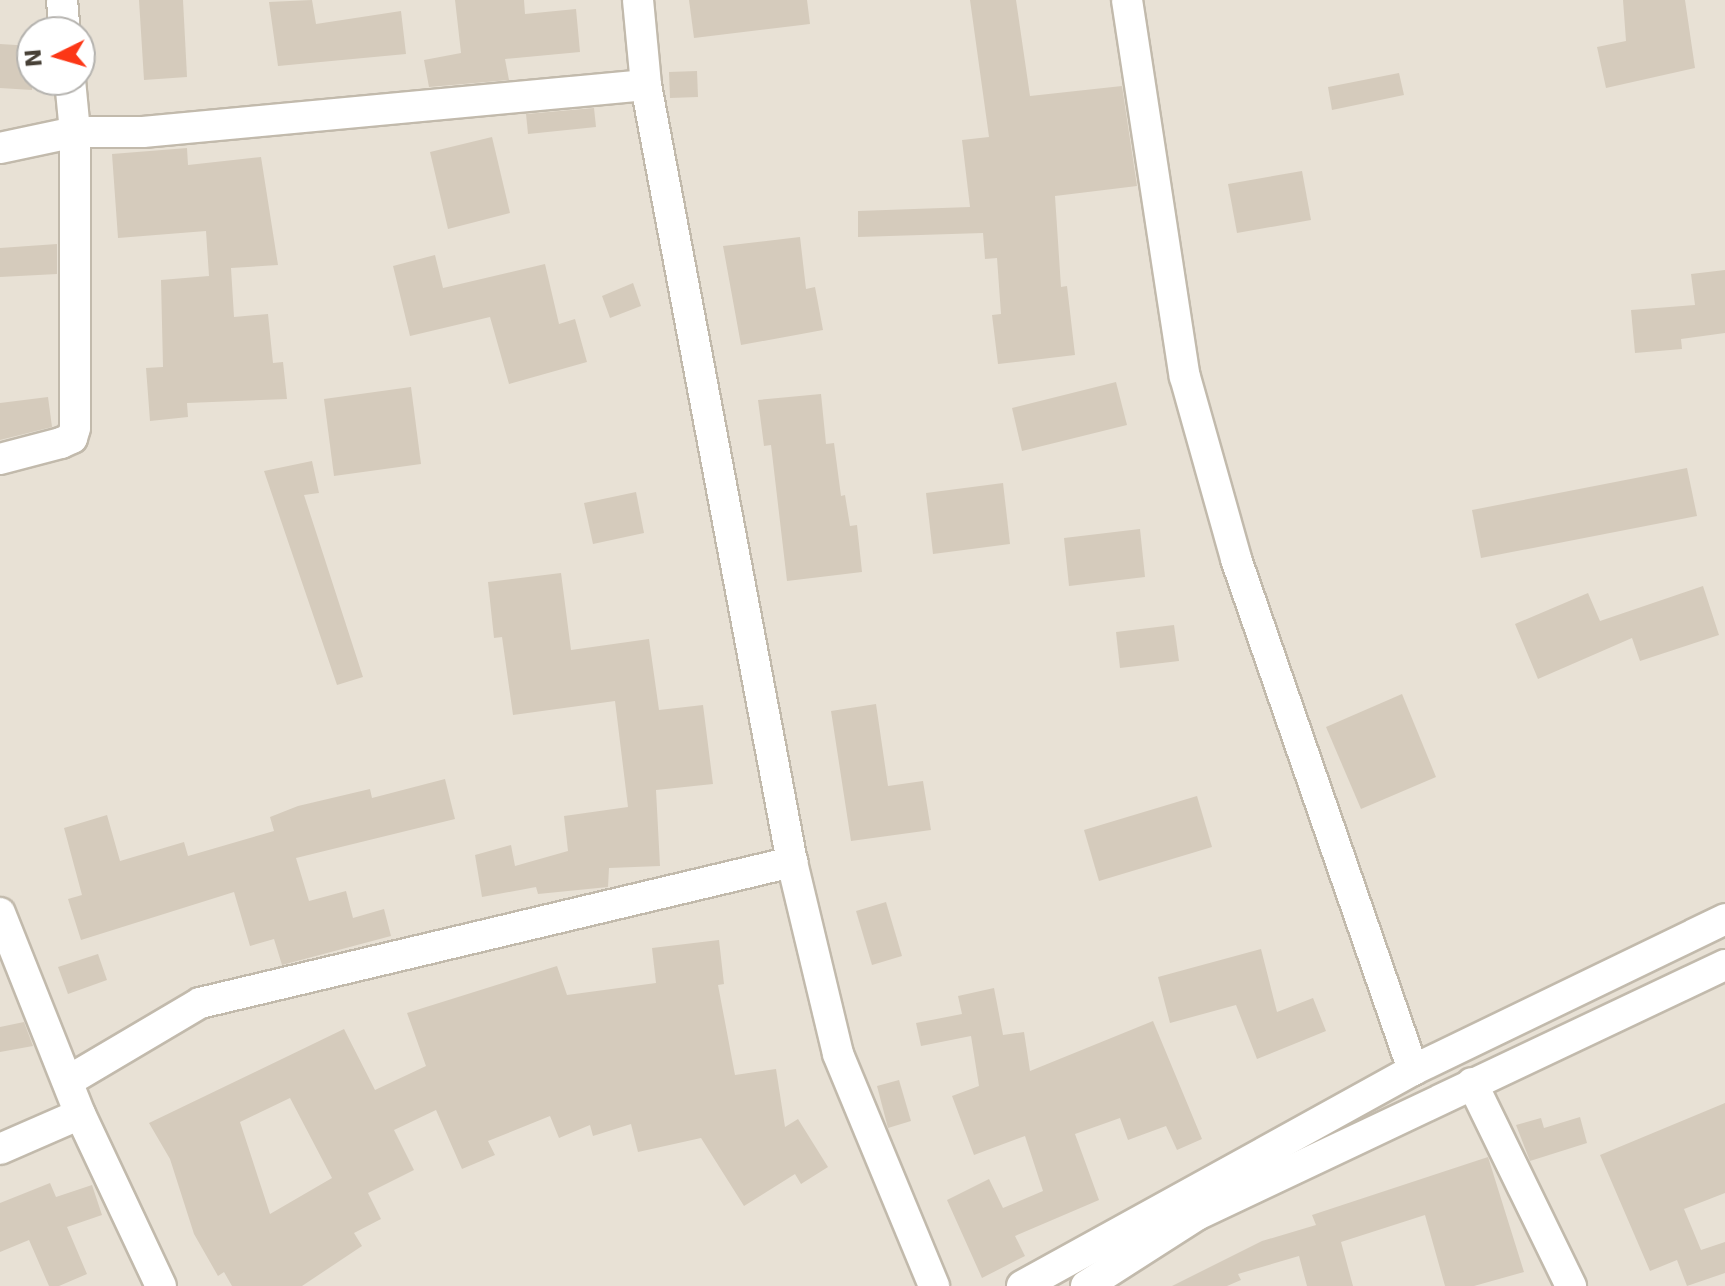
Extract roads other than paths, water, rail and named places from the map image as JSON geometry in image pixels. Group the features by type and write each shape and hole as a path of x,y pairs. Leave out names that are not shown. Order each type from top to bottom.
{"street":[{"path":"638,0 646,85 792,862 838,1054 934,1286"},
{"path":"1127,0 1185,377 1236,559 1413,1070"},
{"path":"0,148 75,132 143,132 646,85"},
{"path":"0,459 61,443 72,438 75,428 75,132 72,96"},
{"path":"68,1081 200,1003 792,862"},
{"path":"0,913 80,1114 161,1286"},
{"path":"1022,1286 1413,1070 1725,919"},
{"path":"1086,1286 1197,1215 1725,965"},
{"path":"1472,1083 1571,1286"},
{"path":"0,1149 80,1114"}]}
